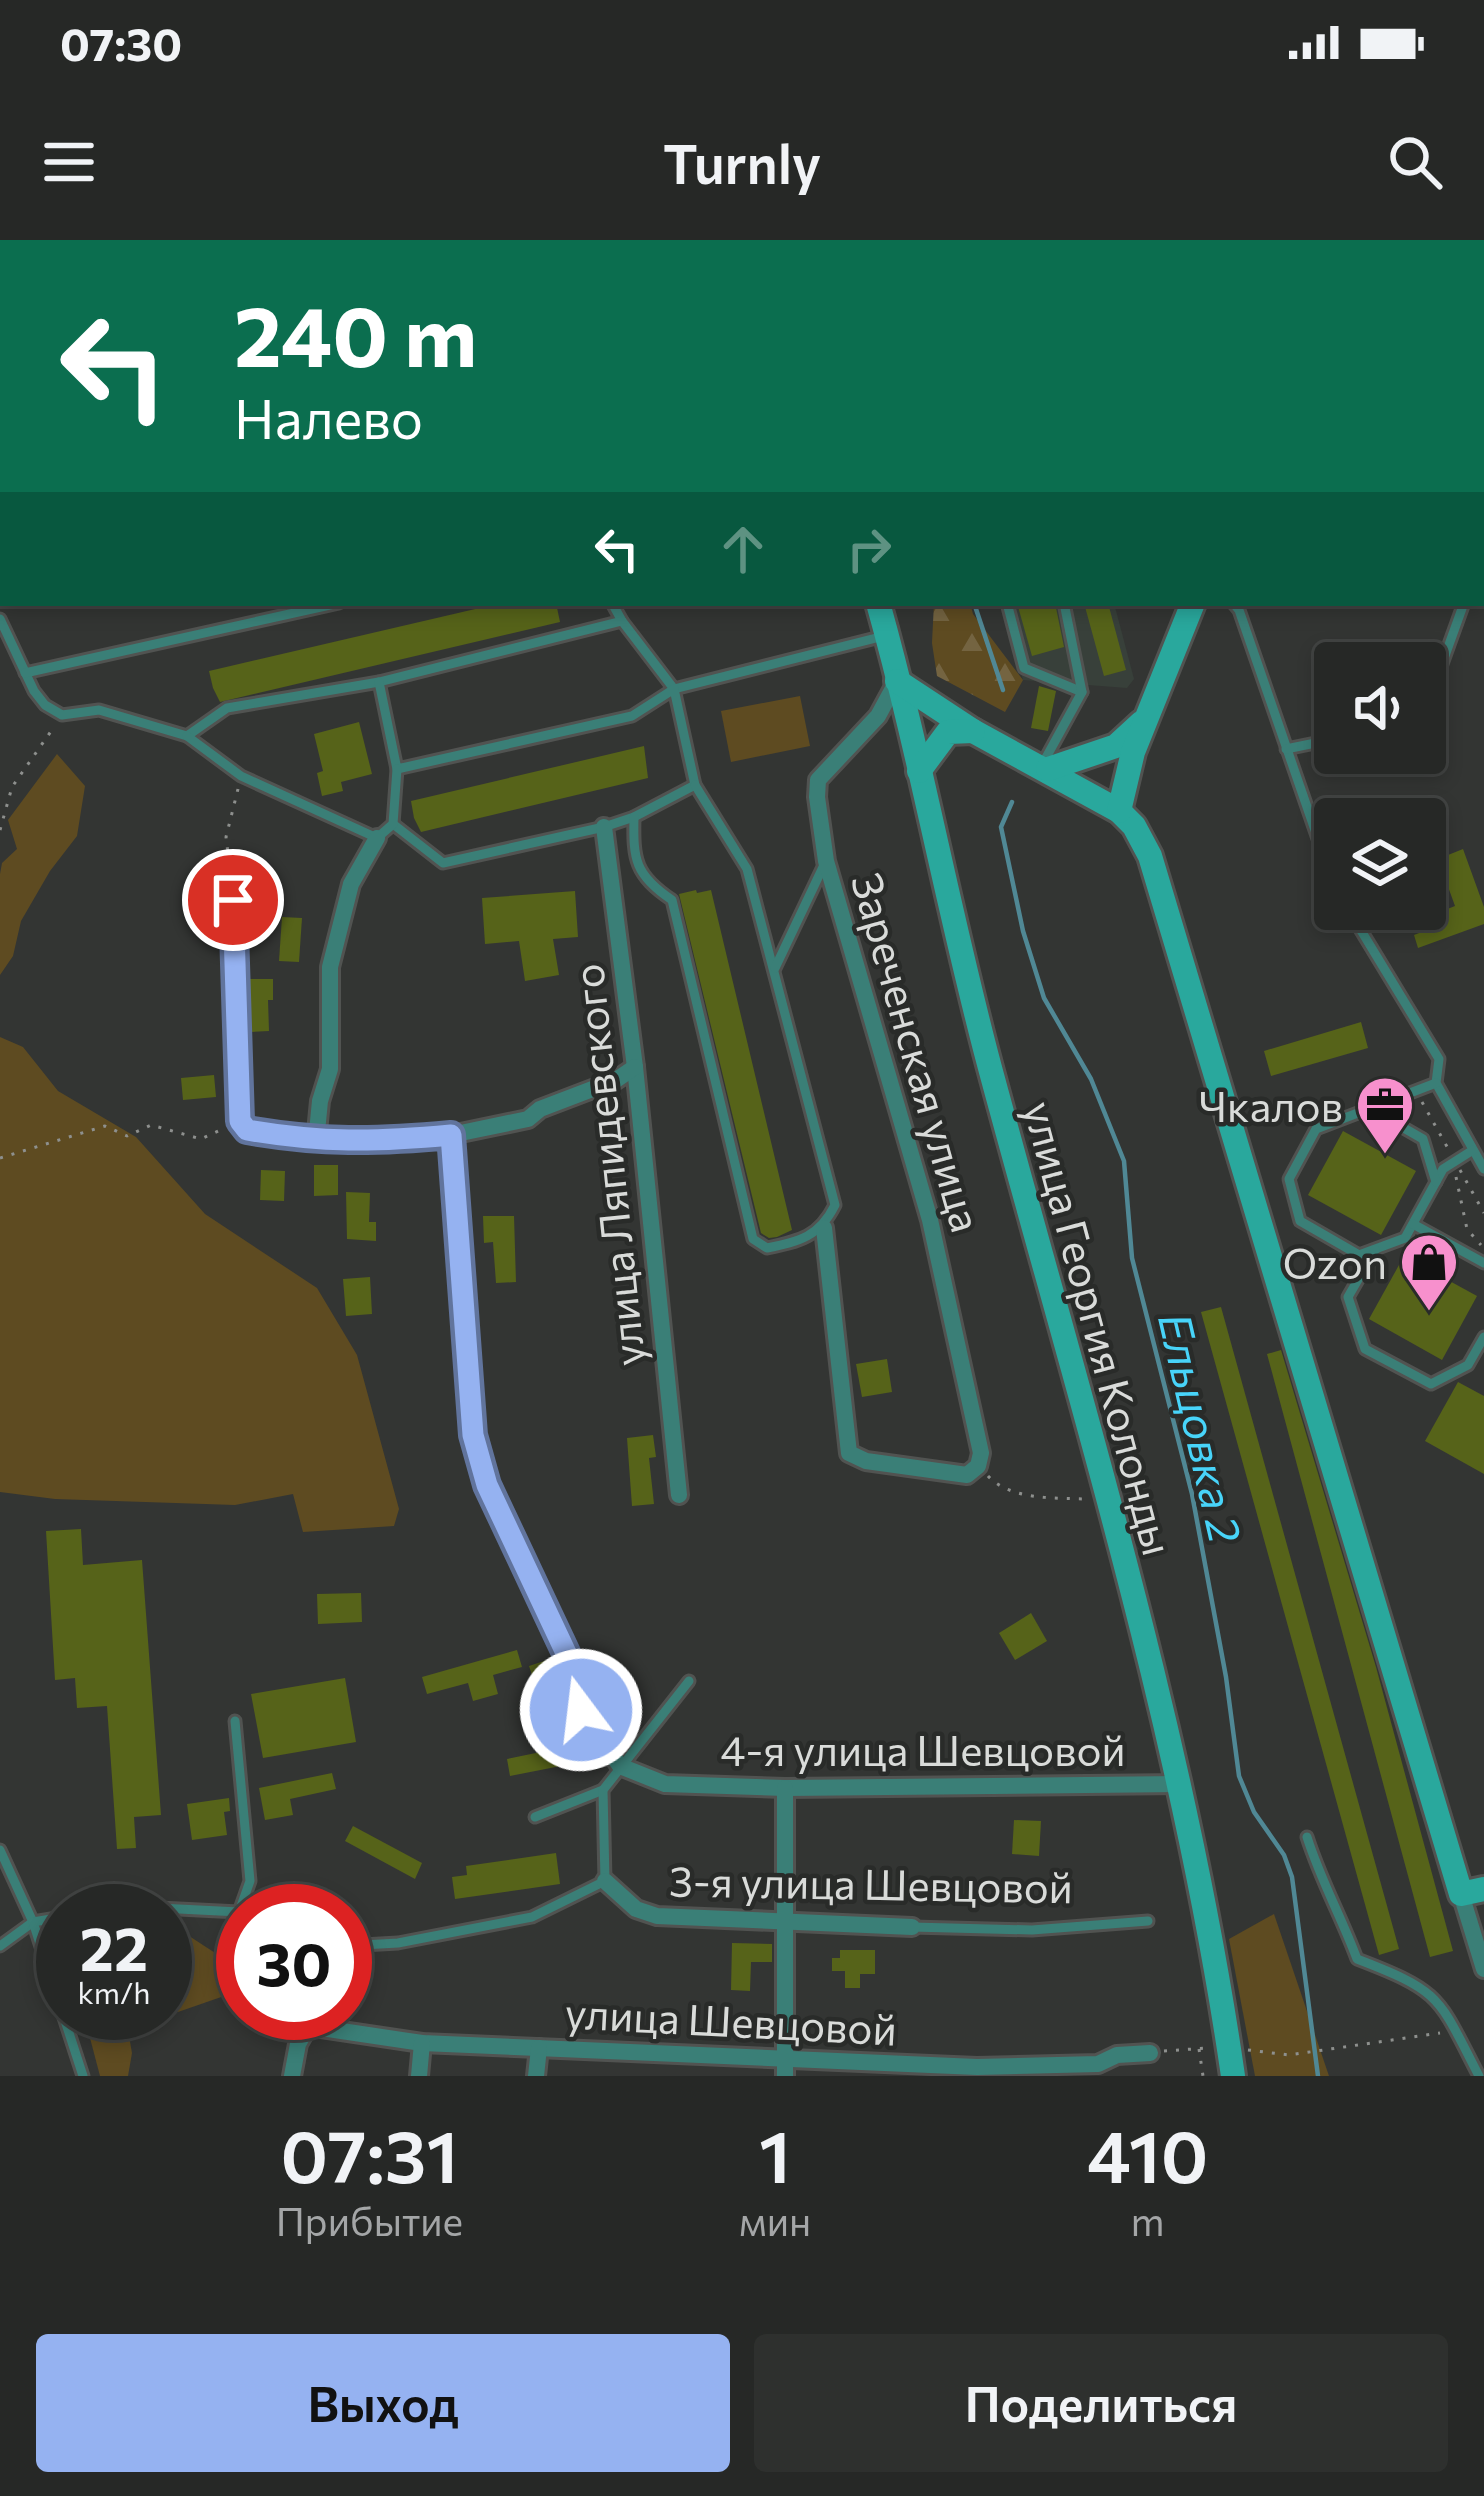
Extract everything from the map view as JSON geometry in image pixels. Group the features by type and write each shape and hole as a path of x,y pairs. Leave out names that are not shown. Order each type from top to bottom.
{"street":[{"name":"улица Георгия Колонды","path":"879,606 988,1062 1181,1784 1209,1915 1233,2076"},
{"path":"1119,811 1133,752 1192,606"},
{"path":"897,682 973,731 1119,811 1135,826 1150,856 1473,1892 1484,1969"},
{"name":"Зареченская улица","path":"897,682 878,716 818,780 826,860 930,1220 981,1453 978,1466"},
{"path":"1045,767 1116,746 1147,717"},
{"path":"920,771 948,732 973,731"},
{"name":"улица Ляпидевского","path":"604,827 635,1067 679,1495"},
{"path":"316,1142 320,1101 330,1070 330,967 351,884 377,838"},
{"path":"233,900 240,1121 247,1130 316,1142 451,1135 527,1119 635,1067"},
{"path":"451,1135 473,1435 487,1485 567,1655 581,1710 620,1766"},
{"path":"824,1228 849,1453 866,1461 967,1475 978,1466"},
{"name":"4-я улица Шевцовой","path":"620,1766 664,1784 785,1788 1181,1784"},
{"path":"784,2068 785,1788"},
{"name":"3-я улица Шевцовой","path":"605,1881 636,1910 657,1916 912,1927"},
{"name":"улица Шевцовой","path":"372,2036 784,2068 1098,2070 1117,2056 1150,2053"},
{"path":"292,2076 300,2040"},
{"path":"419,2076 422,2043"},
{"path":"536,2076 539,2048"}],"lane":[{"path":"25,673 326,606"},
{"path":"614,606 674,689 694,785 748,869 835,1205 824,1228 804,1240 767,1248 753,1239 672,900 651,886 633,857 634,817"},
{"path":"1008,606 1024,668 1082,692"},
{"path":"1045,767 1082,692 1065,606"},
{"path":"1236,606 1314,828"},
{"path":"1446,653 1463,606"},
{"path":"0,619 45,705 62,716 99,710 187,736 241,776 377,838 393,824 398,769 379,682"},
{"path":"187,736 227,708 379,682 622,621"},
{"path":"398,769 632,716 674,689 886,635"},
{"path":"1286,748 1314,743"},
{"path":"393,824 443,863 604,827 634,817 694,785"},
{"path":"773,974 826,860"},
{"path":"1361,930 1438,1059 1436,1083 1484,1169"},
{"path":"1436,1083 1316,1130 1289,1182 1304,1225 1358,1255 1401,1240 1449,1165 1473,1150"},
{"path":"1369,1108 1423,1138 1436,1182"},
{"path":"1413,1224 1484,1263"},
{"path":"1375,1250 1348,1298 1365,1348 1431,1384 1468,1365 1484,1337"},
{"path":"535,1817 603,1790 689,1681"},
{"path":"534,1723 566,1706 581,1710"},
{"path":"235,1721 249,1884"},
{"path":"372,1944 532,1917 605,1881 603,1790"},
{"path":"1306,1837 1323,1887 1358,1959 1416,1982 1440,2001 1479,2076"},
{"path":"0,1850 33,1922 83,2076"},
{"path":"0,1946 36,1921"},
{"name":"3-я улица Шевцовой","path":"912,1927 1032,1930 1148,1921"}],"path":[{"path":"0,830 13,787 62,716"},
{"path":"233,900 226,837 241,776"},
{"path":"0,1158 105,1126 127,1136 151,1125 201,1139 240,1121"},
{"path":"1431,1135 1456,1177 1467,1229 1484,1248"},
{"path":"978,1466 995,1484 1018,1493 1108,1501"},
{"path":"1289,2055 1455,2030"},
{"path":"1199,2048 1202,2076"}],"shaded area":[{"path":"1003,606 1115,606 1134,679 1127,688 1023,680"}],"green space":[{"path":"934,606 971,606 1023,680 1005,712 937,676"},
{"path":"800,696 810,746 731,762 721,711"},
{"path":"57,754 85,786 77,836 21,921 13,956 0,975 0,874 2,863 17,849 8,820"},
{"path":"0,1037 23,1047 58,1091 136,1137 205,1214 317,1288 357,1355 399,1509 394,1526 303,1532 293,1494 235,1505 55,1499 0,1492"},
{"path":"1274,1914 1329,2076 1255,2076 1229,1939"},
{"path":"192,1938 216,1954 216,1999 192,2007"},
{"path":"91,2040 130,2040 128,2076 100,2076"}],"building":[{"path":"488,606 557,606 560,622 220,702 209,671"},
{"path":"1018,606 1056,606 1064,647 1032,656"},
{"path":"1085,606 1109,606 1126,670 1104,676"},
{"path":"1039,686 1056,691 1048,731 1031,728"},
{"path":"359,722 372,774 341,782 343,791 322,796 317,773 323,771 314,734"},
{"path":"644,746 648,778 421,832 414,818 411,801"},
{"path":"1463,849 1484,907 1484,924 1418,948 1414,935 1446,930 1446,910 1455,906 1446,881 1446,856"},
{"path":"711,890 792,1230 777,1237 761,1233 679,894"},
{"path":"575,891 578,937 553,939 559,975 525,981 519,941 485,944 482,898"},
{"path":"282,917 302,918 299,962 279,961"},
{"path":"248,979 273,979 269,1031 250,1032"},
{"path":"1361,1022 1368,1048 1271,1076 1264,1051"},
{"path":"214,1075 216,1097 183,1100 181,1078"},
{"path":"1343,1131 1416,1171 1381,1235 1308,1195"},
{"path":"314,1165 338,1165 338,1195 314,1196"},
{"path":"261,1170 285,1171 284,1201 260,1200"},
{"path":"346,1192 370,1193 369,1222 376,1222 376,1241 347,1239"},
{"path":"483,1216 514,1216 516,1282 496,1283 493,1242 484,1243"},
{"path":"1404,1256 1477,1296 1442,1360 1369,1319"},
{"path":"370,1277 372,1314 346,1316 343,1279"},
{"path":"1221,1307 1399,1949 1379,1955 1201,1312"},
{"path":"1281,1350 1376,1667 1453,1951 1430,1957 1267,1354"},
{"path":"887,1359 892,1392 862,1397 856,1364"},
{"path":"1458,1382 1484,1396 1484,1474 1425,1441"},
{"path":"653,1435 656,1457 649,1458 654,1504 632,1506 627,1438"},
{"path":"81,1529 83,1565 142,1560 161,1815 134,1817 136,1848 117,1849 107,1706 77,1708 75,1678 55,1680 46,1531"},
{"path":"361,1593 362,1622 318,1624 317,1594"},
{"path":"1031,1613 1047,1641 1015,1660 999,1633"},
{"path":"517,1650 522,1667 493,1675 498,1694 473,1701 468,1683 427,1694 422,1677"},
{"path":"547,1660 560,1700 543,1708 529,1666"},
{"path":"345,1678 356,1742 263,1758 251,1694"},
{"path":"568,1725 576,1763 510,1776 507,1759 555,1749 551,1729"},
{"path":"332,1773 336,1789 290,1799 293,1815 265,1820 259,1788"},
{"path":"229,1798 230,1811 224,1812 227,1835 192,1840 187,1804"},
{"path":"1014,1820 1041,1821 1039,1856 1012,1854"},
{"path":"353,1826 422,1863 415,1879 345,1841"},
{"path":"556,1853 560,1884 455,1899 452,1877 467,1875 466,1866"},
{"path":"732,1943 772,1944 772,1962 751,1962 750,1991 731,1990"},
{"path":"840,1950 875,1950 875,1974 860,1974 860,1988 845,1988 845,1971 832,1971 832,1958 840,1958"}],"waterway":[{"path":"975,606 1003,690"},
{"name":"Ельцовка 2","path":"1012,802 1001,827 1023,931 1044,998 1091,1079 1124,1161 1132,1258 1192,1494 1239,1776 1292,1877 1318,2076"}],"place":[{"name":"Чкалов","path":"1385,1156"},
{"name":"Ozon","path":"1429,1313"}],"route":[{"path":"233,900 240,1121 247,1130 316,1142 451,1135 473,1435 487,1485 567,1655 581,1710"}]}
